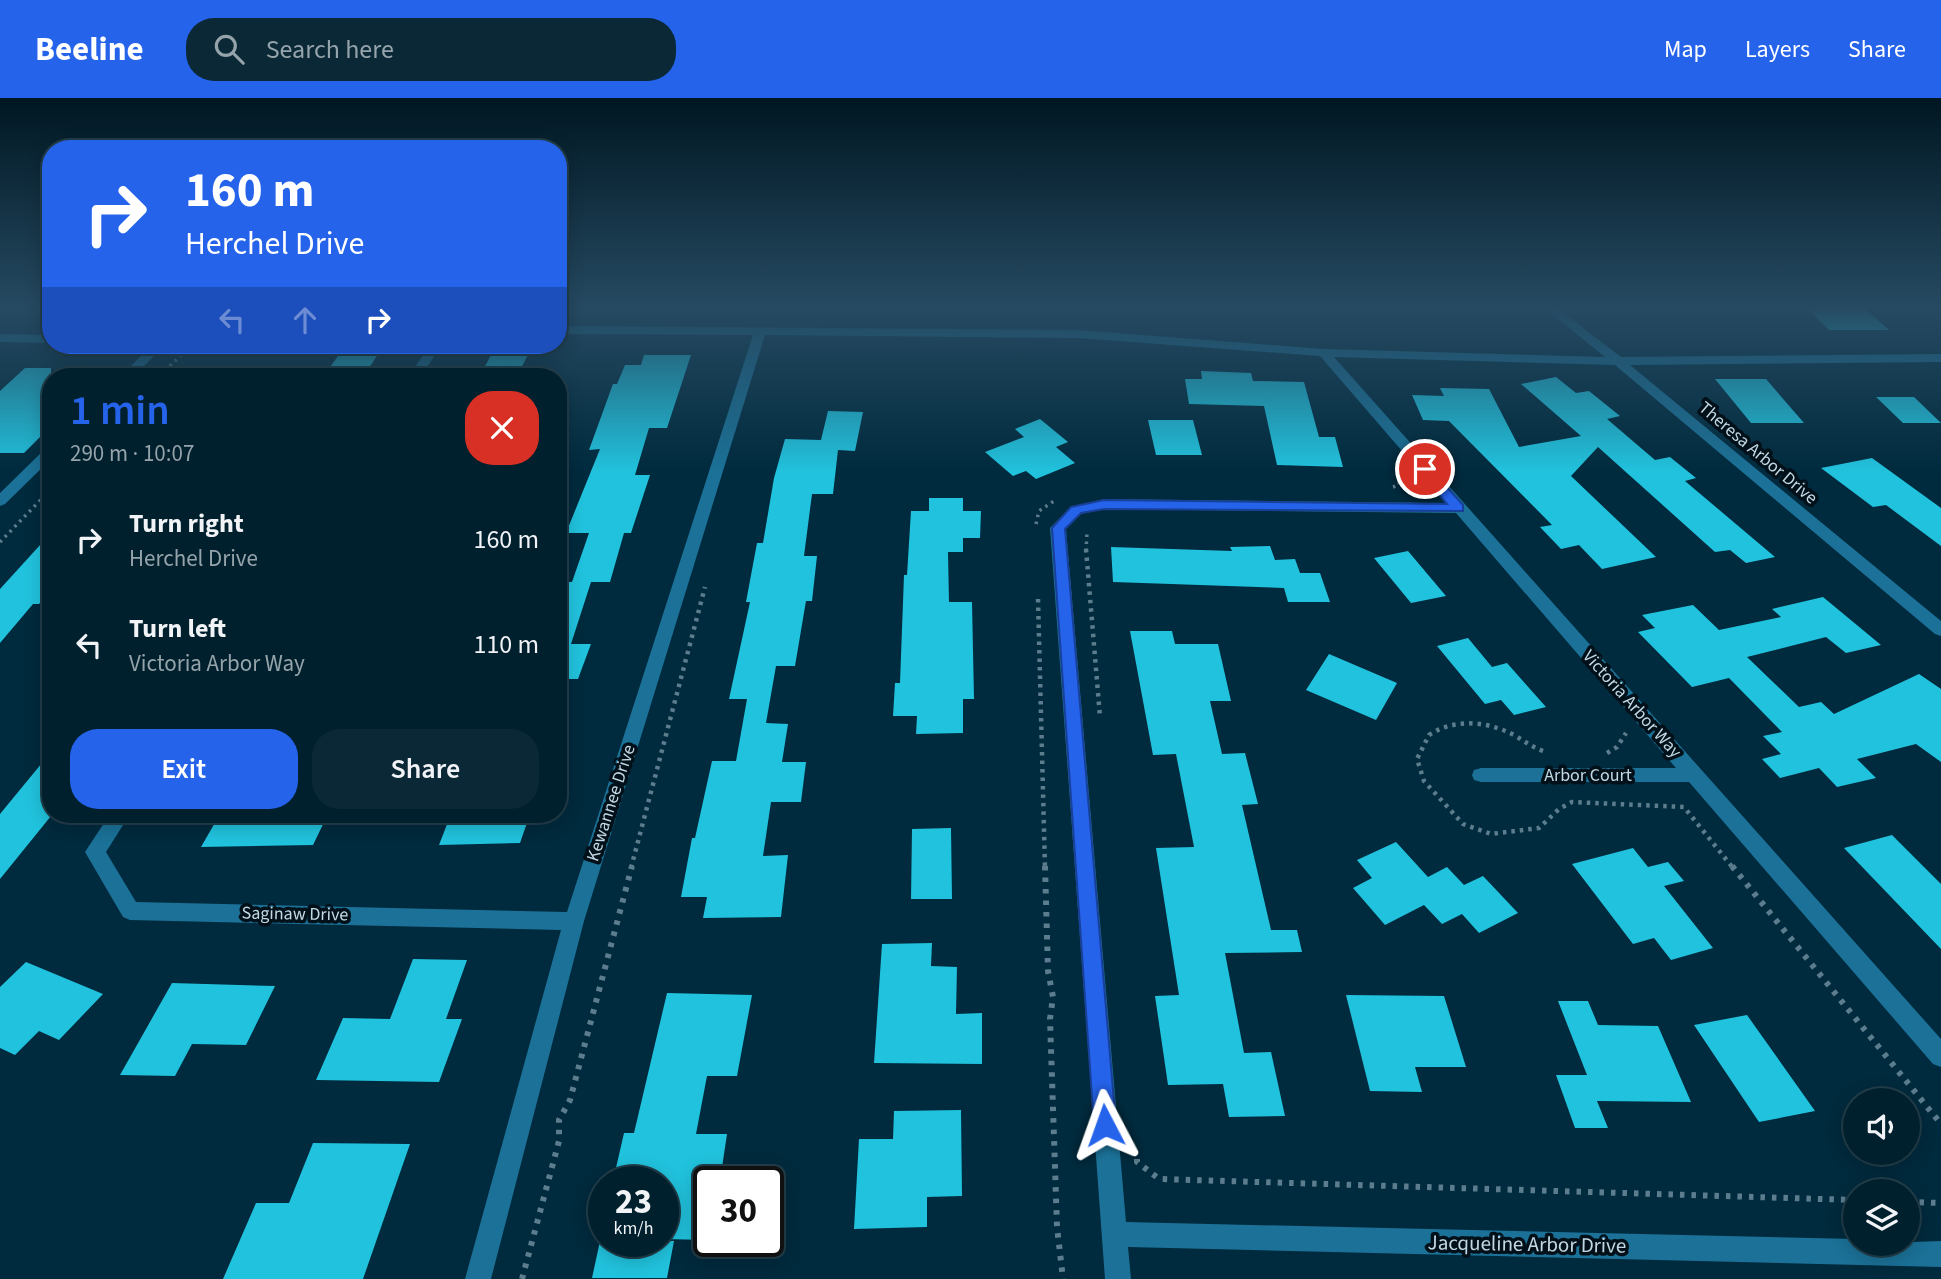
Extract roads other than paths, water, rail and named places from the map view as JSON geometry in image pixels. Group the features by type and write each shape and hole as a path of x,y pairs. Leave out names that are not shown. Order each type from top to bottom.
{"street":[{"name":"Kewannee Drive","path":"478,1279 574,920 751,362"},
{"name":"Victoria Arbor Way","path":"1332,362 1941,1056"},
{"name":"Theresa Arbor Drive","path":"1620,362 1941,631"},
{"path":"0,501 6,490 42,459"},
{"path":"1118,1279 1058,528 1076,510 1104,504 1458,508"},
{"name":"Arbor Court","path":"1481,775 1695,775"},
{"name":"Saginaw Drive","path":"114,823 95,852 130,911 574,920"},
{"name":"Jacqueline Arbor Drive","path":"1114,1234 1941,1254"}]}
